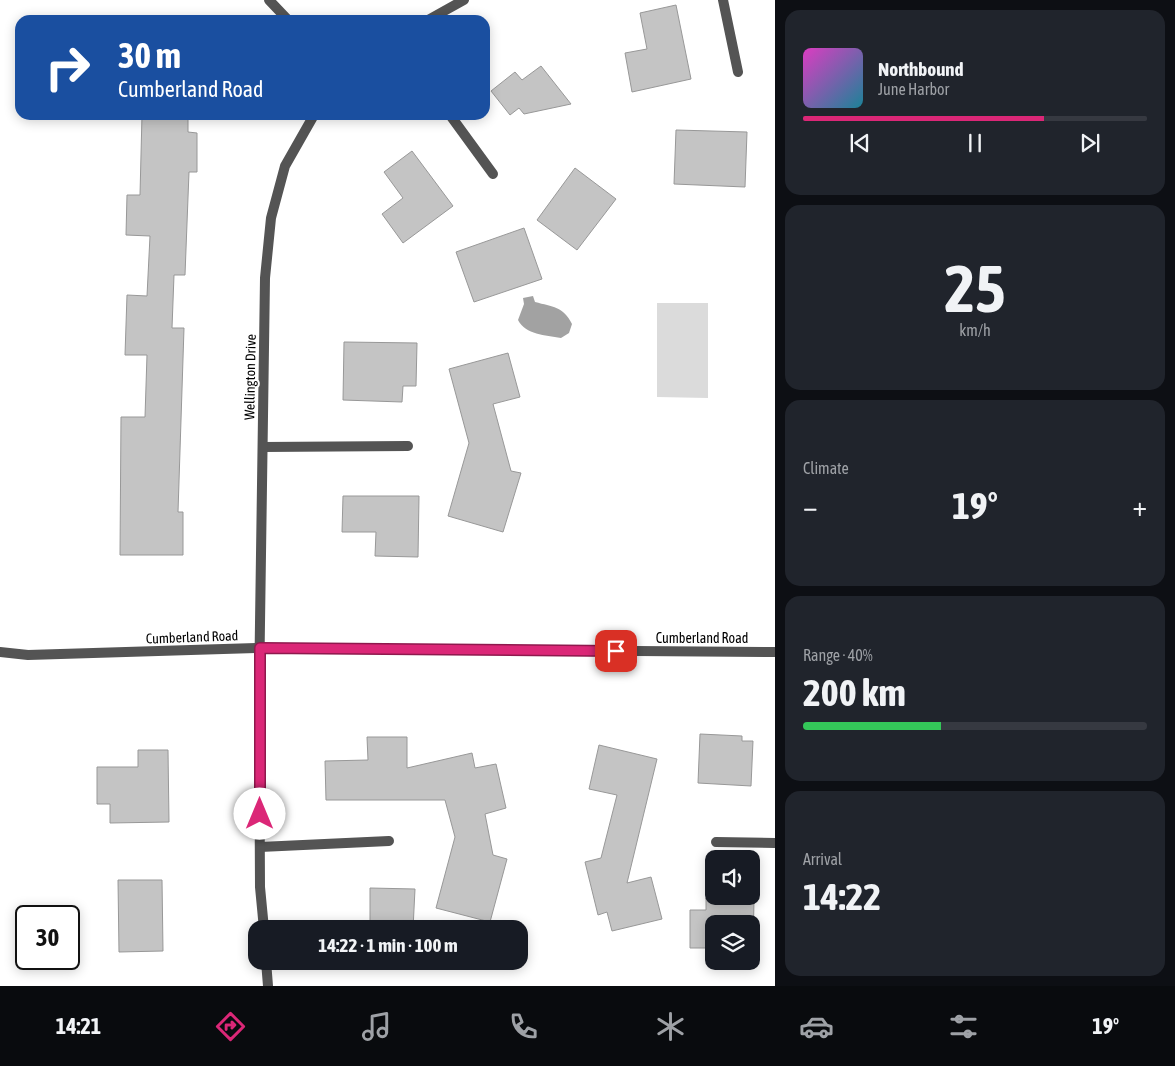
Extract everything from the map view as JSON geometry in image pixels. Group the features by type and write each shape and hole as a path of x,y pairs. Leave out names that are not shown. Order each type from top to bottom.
{"street":[{"path":"269,0 283,15"},
{"path":"437,15 464,0"},
{"path":"723,0 738,72"},
{"name":"Wellington Drive","path":"263,920 260,887 260,648 265,278 271,218 285,166 311,120"},
{"path":"454,120 493,174"},
{"path":"263,447 408,446"},
{"name":"Cumberland Road","path":"0,652 28,655 260,648 775,652"},
{"path":"260,847 389,841"},
{"path":"716,842 775,843"},
{"path":"267,970 268,986"}],"shaded area":[{"path":"533,296 535,302 557,308 569,318 572,324 569,333 561,338 536,334 521,325 518,320 524,304 523,298"},
{"path":"657,303 708,303 708,398 657,397"}],"building":[{"path":"676,5 691,79 632,92 625,53 647,49 640,13"},
{"path":"541,66 571,104 524,114 519,108 510,115 491,91 515,72 522,80"},
{"path":"142,120 188,120 188,132 197,133 197,172 189,172 185,275 174,275 172,328 184,328 178,512 183,512 183,555 120,555 121,417 145,417 147,355 125,355 127,295 147,296 150,236 126,235 127,195 140,195"},
{"path":"676,130 747,132 745,187 674,184"},
{"path":"412,151 453,206 403,243 382,214 403,198 384,172"},
{"path":"575,168 616,199 577,250 537,220"},
{"path":"524,228 542,279 474,302 456,252"},
{"path":"344,342 417,343 416,386 403,386 402,402 343,400"},
{"path":"508,353 520,397 493,404 511,471 521,473 503,532 448,516 469,443 449,369"},
{"path":"343,496 419,496 418,557 375,556 376,532 342,532"},
{"path":"700,734 742,736 742,741 753,741 751,786 698,783"},
{"path":"367,737 407,737 407,768 472,753 475,768 496,764 506,808 485,814 493,855 507,859 491,920 482,920 436,908 455,837 445,800 326,800 325,761 368,760"},
{"path":"599,745 657,759 627,883 651,877 662,919 612,931 607,912 598,915 585,862 601,858 617,795 589,789"},
{"path":"138,750 168,750 169,822 110,823 110,804 97,804 97,767 138,767"},
{"path":"118,880 162,880 163,951 119,952"},
{"path":"370,888 415,889 413,920 370,920"},
{"path":"706,905 754,905 754,915 705,915 705,948 690,948 690,910 706,910"}],"route":[{"path":"260,814 260,648 616,651"}]}
